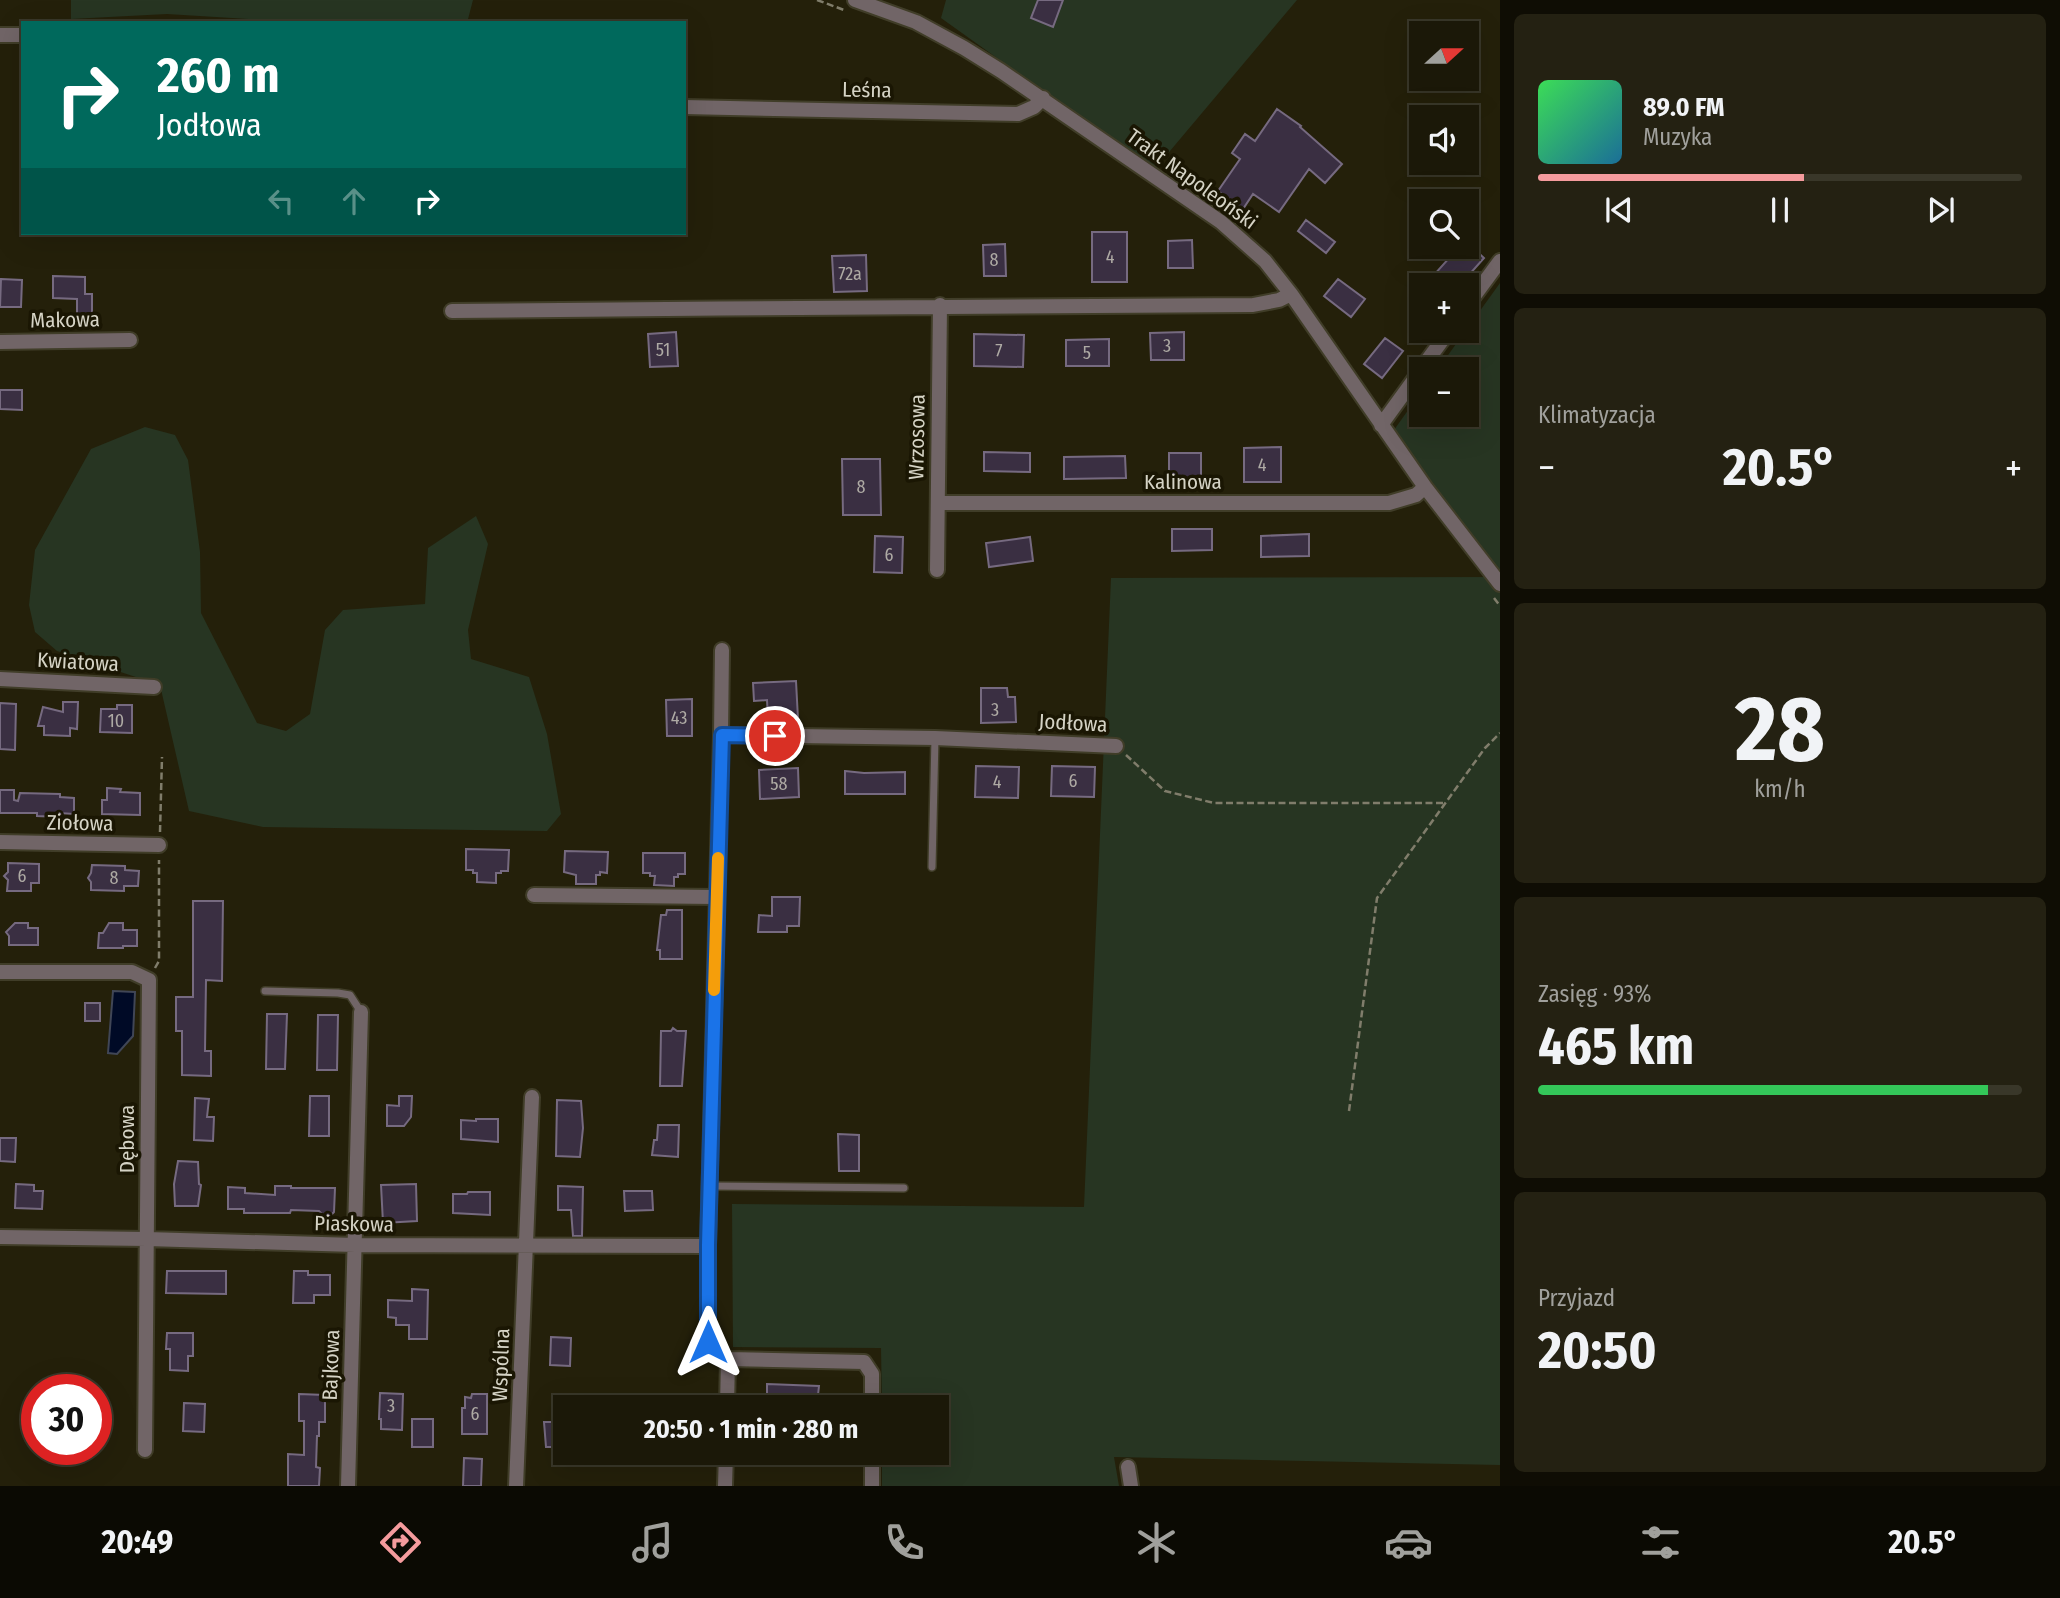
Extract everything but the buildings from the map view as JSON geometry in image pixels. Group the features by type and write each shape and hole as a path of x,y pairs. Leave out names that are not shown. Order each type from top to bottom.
{"street":[{"name":"Trakt Napoleoński","path":"854,6 916,22 964,48 1221,222 1265,261 1291,294 1496,590"},
{"path":"0,35 21,35"},
{"name":"Leśna","path":"686,107 1018,114 1034,107 1043,99"},
{"path":"1479,289 1500,261"},
{"path":"452,311 940,305 1254,305 1279,300 1291,294"},
{"name":"Wrzosowa","path":"937,570 940,305"},
{"name":"Makowa","path":"0,342 130,340"},
{"path":"1381,425 1409,386"},
{"name":"Kalinowa","path":"938,503 1389,503 1416,495 1425,487"},
{"path":"722,650 709,1186 708,1342 716,1355 729,1359 864,1362 872,1374 872,1395"},
{"name":"Kwiatowa","path":"0,679 154,687"},
{"name":"Jodłowa","path":"722,735 935,738 1116,746"},
{"name":"Ziołowa","path":"0,842 159,845"},
{"path":"534,895 716,897"},
{"path":"0,972 132,972 149,980"},
{"name":"Dębowa","path":"145,1450 149,980"},
{"name":"Bajkowa","path":"348,1486 361,1012"},
{"name":"Wspólna","path":"516,1486 532,1097"},
{"name":"Piaskowa","path":"0,1237 355,1245 708,1245"},
{"path":"728,1395 729,1359"},
{"path":"726,1465 726,1486"},
{"path":"872,1465 872,1486"},
{"path":"1128,1467 1131,1486"}],"lane":[{"path":"932,866 935,738"},
{"path":"265,991 350,995 361,1012"},
{"path":"709,1186 904,1188"}],"path":[{"path":"817,0 854,6"},
{"path":"1496,590 1500,606"},
{"path":"1349,1111 1377,898 1485,748 1500,733"},
{"name":"Jodłowa","path":"1116,746 1164,791 1214,803 1446,803"},
{"path":"149,980 159,961 162,757"}],"green space":[{"path":"71,0 473,0 468,21 279,21 167,14 71,19"},
{"path":"946,0 1297,0 1154,170 941,18"},
{"path":"1500,283 1500,575 1394,430 1409,409 1409,427 1479,427 1479,357 1447,357 1457,343 1479,343 1479,312"},
{"path":"145,427 175,435 188,460 200,552 201,613 257,723 286,731 310,714 325,630 343,610 425,604 428,548 476,516 488,544 468,630 471,659 529,677 547,734 561,814 547,831 263,827 189,811 160,685 57,651 35,632 29,605 35,550 91,449"},
{"path":"1500,577 1500,1465 1114,1457 1119,1486 882,1486 882,1465 949,1465 949,1395 882,1395 881,1348 733,1347 732,1204 1084,1207 1111,578"}],"water":[{"path":"113,991 135,992 133,1036 117,1054 108,1053"}],"slow traffic":[{"path":"714,990 718,858"}],"route":[{"path":"708,1342 716,897 722,735 775,736"}]}
